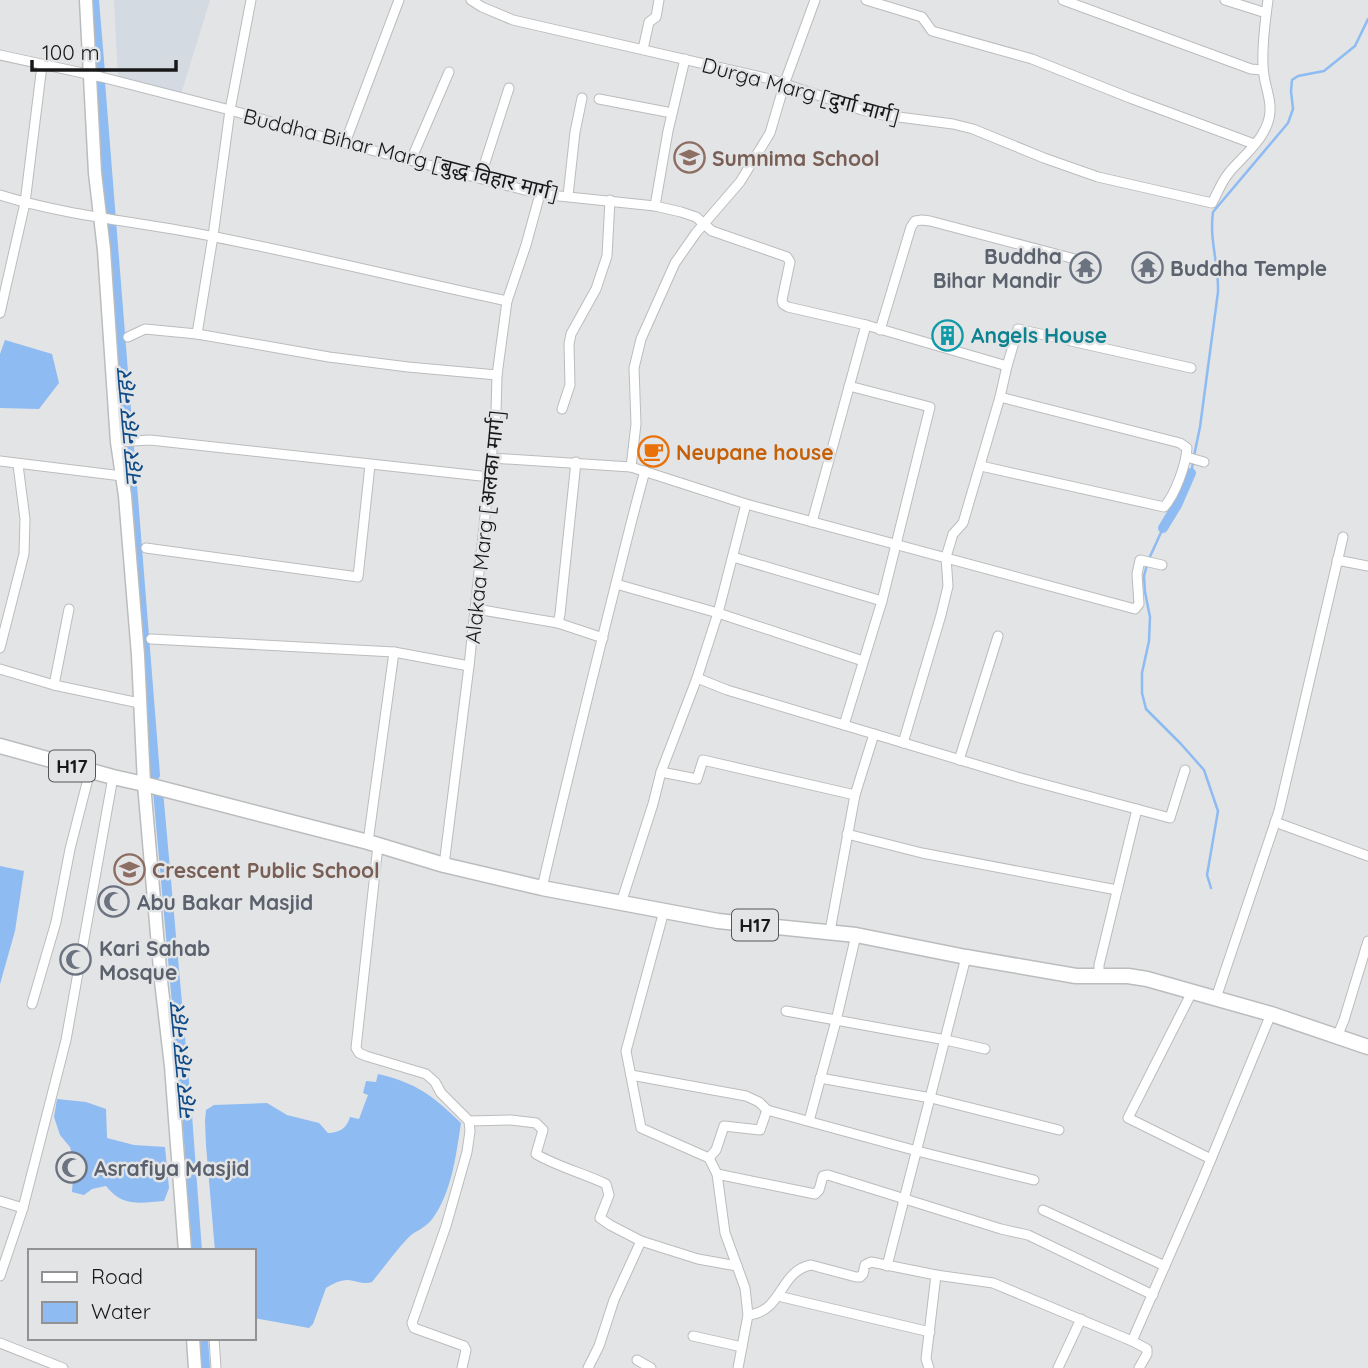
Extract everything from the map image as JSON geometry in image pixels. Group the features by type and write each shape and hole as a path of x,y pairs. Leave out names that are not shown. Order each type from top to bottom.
{"main road":[{"name":"H17","path":"0,746 444,865 542,888 732,923 856,935 1076,976 1128,976 1147,979 1271,1014 1368,1047"}],"street":[{"path":"86,0 94,173 102,218 138,655 144,783 171,1066 184,1249"},
{"path":"197,334 230,110 251,0"},
{"path":"345,143 399,0"},
{"name":"Durga Marg [दुर्गा मार्ग]","path":"471,0 513,20 543,28 785,82 872,112 973,129 1098,177 1212,203 1226,176 1254,144"},
{"path":"643,49 649,22 656,17 659,0"},
{"path":"631,467 636,424 634,368 667,276 740,182 770,133 785,82 815,0"},
{"path":"866,0 922,17 932,31 1032,59 1254,144 1263,135 1270,106 1262,70 1268,0"},
{"path":"1063,0 1251,69 1262,70"},
{"path":"1225,0 1266,13"},
{"name":"Buddha Bihar Marg [बुद्ध विहार मार्ग]","path":"0,55 230,110 540,194 655,206 696,217 712,231 787,257 790,262 783,304 1007,366"},
{"path":"655,206 685,59"},
{"path":"0,313 25,203 42,65"},
{"path":"411,160 449,72"},
{"path":"480,178 509,88"},
{"path":"568,197 575,132 582,98"},
{"path":"599,99 672,113"},
{"name":"Alakaa Marg [अलका मार्ग]","path":"444,865 470,666 492,458 497,375 507,301 540,194"},
{"path":"0,195 25,203 102,218 213,236 507,301"},
{"path":"562,409 570,385 571,334 596,289 607,256 610,200"},
{"path":"880,330 915,221 930,221 1075,259"},
{"path":"812,522 866,325"},
{"path":"128,337 145,329 197,334 330,357 497,375"},
{"path":"903,743 948,586 946,557 953,534 962,523 981,466 1018,329 1191,368"},
{"path":"844,725 882,601 930,407 849,386"},
{"path":"981,466 1164,507 1170,500 1186,457 1187,448 1180,443 1000,397"},
{"path":"119,441 150,440 489,477"},
{"path":"1186,457 1204,462"},
{"path":"492,458 631,467 746,504 1135,608 1139,604 1137,574 1140,560 1162,565"},
{"path":"0,461 122,476"},
{"path":"558,623 576,462"},
{"path":"0,648 23,554 25,519 18,465"},
{"path":"146,548 358,577 370,465"},
{"path":"542,888 588,691 645,471"},
{"path":"621,903 661,772 718,614 746,504"},
{"path":"1216,998 1275,822 1343,537"},
{"path":"733,557 882,601"},
{"path":"1337,560 1368,566"},
{"path":"616,584 863,661"},
{"path":"54,685 69,608"},
{"path":"476,609 558,623 603,638"},
{"path":"959,760 998,636"},
{"path":"151,639 394,652 470,666"},
{"path":"394,652 373,844 356,1048 366,1056 426,1074 469,1121 467,1152 446,1226 412,1323 414,1328 464,1346 466,1350 462,1368"},
{"path":"0,669 54,685 139,703"},
{"path":"697,678 727,690 959,760 1170,818 1185,770"},
{"path":"830,931 855,795 874,734"},
{"path":"661,772 697,779 703,760 855,795"},
{"path":"32,1004 56,922 90,771"},
{"path":"0,1276 3,1254 23,1208 66,1040 113,777"},
{"path":"1099,977 1099,965 1137,809"},
{"path":"1275,822 1368,856"},
{"path":"847,834 922,853 1117,890"},
{"path":"664,911 626,1051 641,1128 709,1158 717,1174 725,1233 745,1289 748,1315 738,1368"},
{"path":"809,1121 856,935"},
{"path":"1337,1037 1368,941"},
{"path":"887,1266 966,957"},
{"path":"1192,992 1128,1118 1211,1158"},
{"path":"786,1011 985,1049"},
{"path":"1132,1342 1271,1014"},
{"path":"631,1075 746,1096 767,1110 1034,1180"},
{"path":"820,1078 931,1098 1059,1129"},
{"path":"709,1158 716,1150 724,1126 760,1130 767,1110"},
{"path":"469,1121 511,1120 536,1123 543,1130 536,1154 553,1164 606,1184 609,1195 600,1218 641,1241 698,1259 737,1266"},
{"path":"717,1174 815,1194 823,1176 828,1175 1028,1235 1153,1294"},
{"path":"0,1201 23,1208"},
{"path":"1043,1210 1165,1266"},
{"path":"588,1368 599,1346 614,1300 641,1241"},
{"path":"748,1315 768,1309 793,1274 804,1267 811,1265 860,1277 868,1263 993,1283 1147,1349 1139,1368"},
{"path":"929,1368 926,1359 936,1275"},
{"path":"778,1296 930,1332"},
{"path":"1058,1368 1081,1319"},
{"path":"693,1336 742,1347"},
{"path":"192,1340 195,1368"},
{"path":"214,1340 216,1368"},
{"path":"0,1343 63,1368"},
{"path":"637,1360 651,1368"}],"shaded area":[{"path":"114,0 210,0 181,94 118,78"}],"water":[{"path":"5,340 52,354 59,383 39,409 0,408 0,354"},
{"path":"0,866 24,871 15,931 0,984"},
{"path":"378,1074 414,1086 442,1105 461,1123 445,1196 430,1222 407,1239 372,1282 345,1280 326,1288 313,1324 309,1328 256,1318 256,1249 215,1249 206,1145 206,1110 214,1105 267,1103 287,1115 319,1123 328,1133 336,1132 345,1127 350,1117 359,1119 368,1095 363,1093 366,1081 376,1082"},
{"path":"57,1099 86,1102 106,1109 107,1138 134,1145 165,1147 169,1188 164,1201 125,1201 106,1186 92,1189 84,1195 72,1192 74,1162 70,1147 60,1135 54,1117"}],"waterway":[{"name":"नहर नहर नहर","path":"94,0 100,73"},
{"path":"1194,456 1218,292 1212,233 1213,212 1288,123 1293,109 1292,80 1298,76 1324,71 1355,46 1368,19"},
{"name":"नहर नहर नहर","path":"100,82 155,775"},
{"path":"1191,473 1193,463"},
{"path":"1163,528 1191,473"},
{"path":"1163,528 1144,576 1150,617 1142,693 1146,709 1204,770 1218,811 1207,875 1211,888"},
{"name":"नहर नहर नहर","path":"158,791 197,1249"},
{"name":"नहर नहर नहर","path":"203,1340 205,1368"}],"place":[{"name":"Sumnima School","path":"689,158"},
{"name":"Buddha Bihar Mandir","path":"1085,268"},
{"name":"Buddha Temple","path":"1147,268"},
{"name":"Angels House","path":"948,335"},
{"name":"Neupane house","path":"653,452"},
{"name":"Crescent Public School","path":"129,870"},
{"name":"Abu Bakar Masjid","path":"114,902"},
{"name":"Kari Sahab Mosque","path":"76,960"},
{"name":"Asrafiya Masjid","path":"71,1168"}]}
